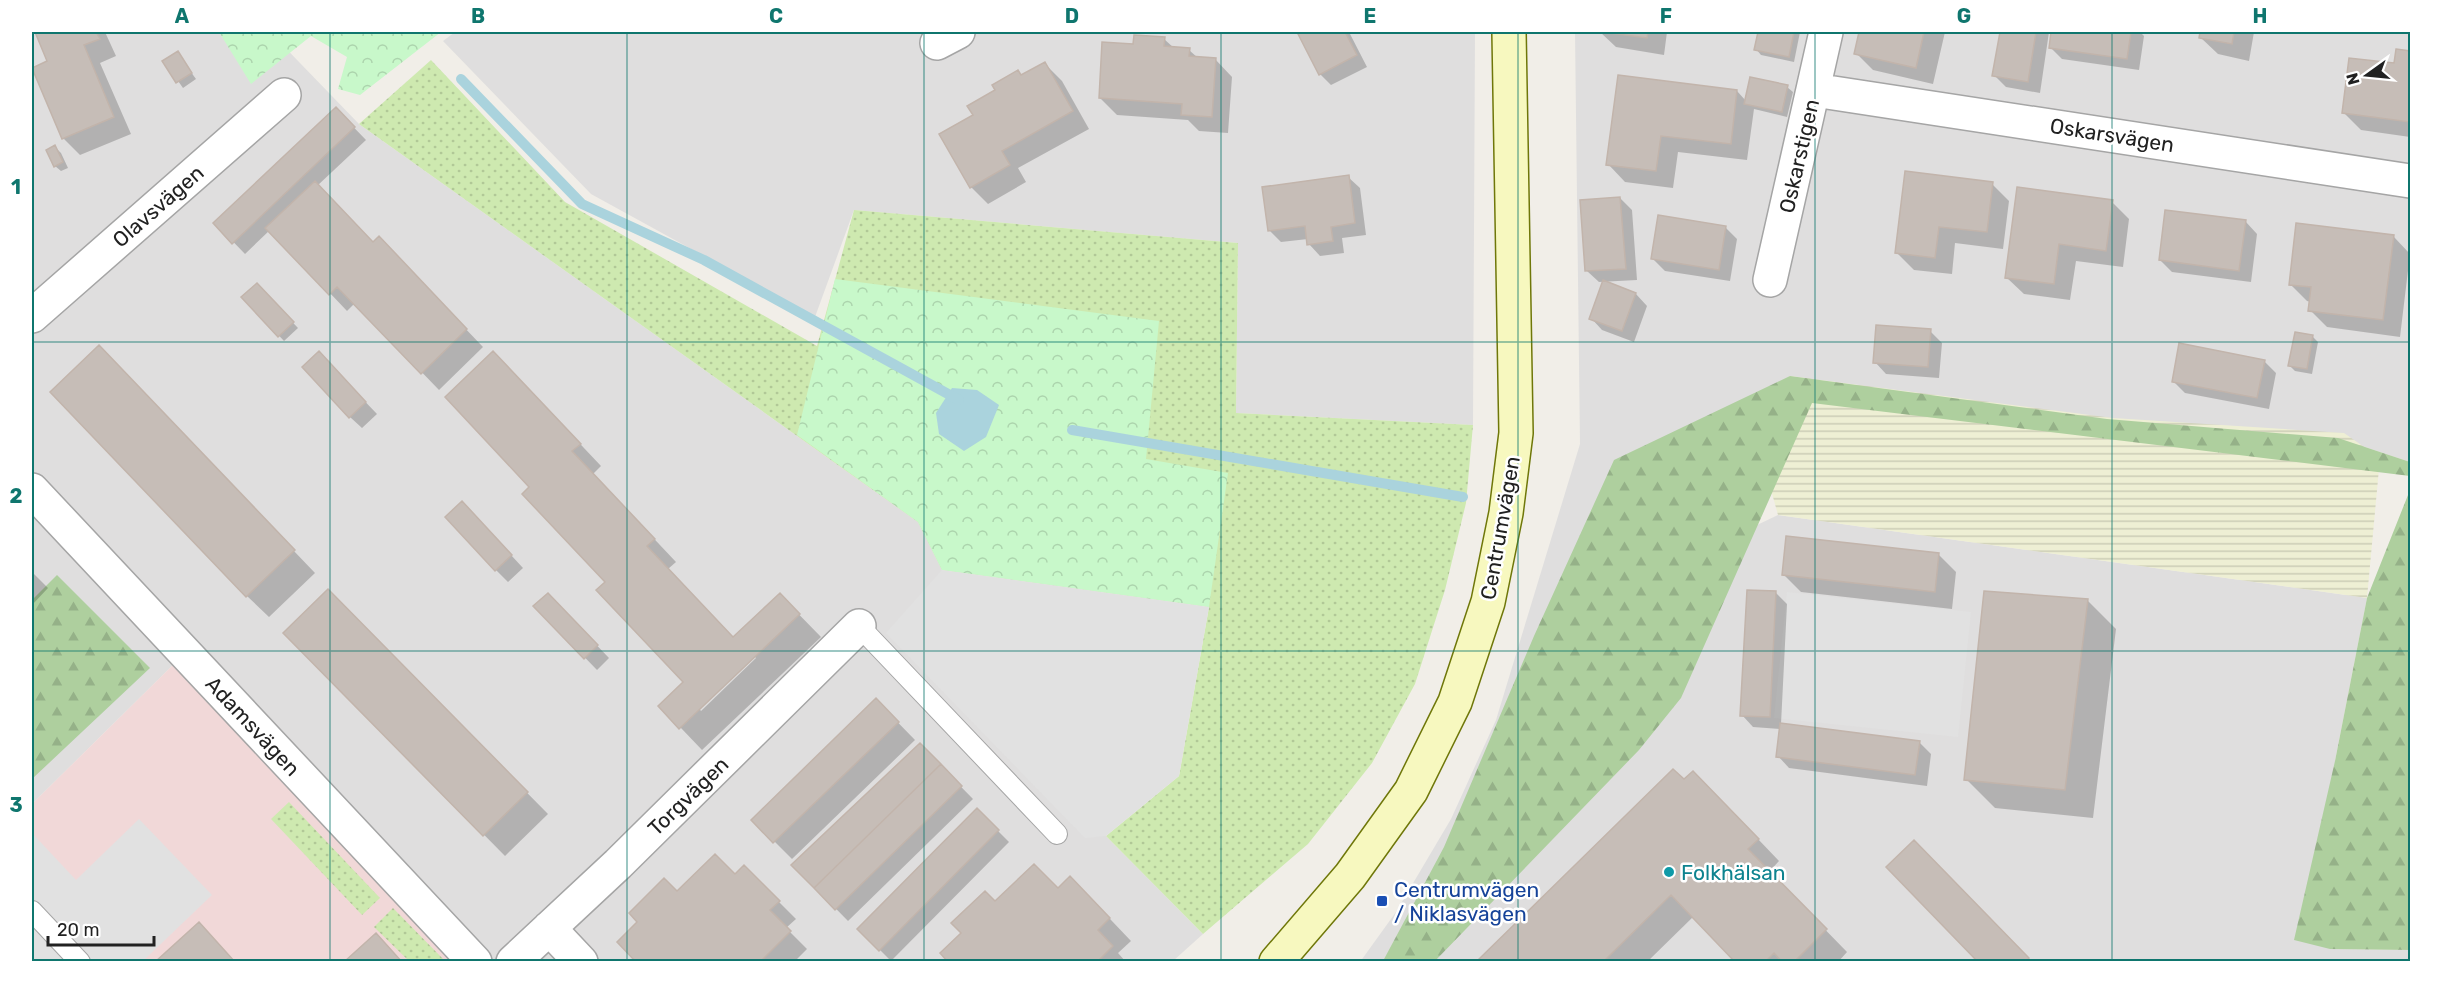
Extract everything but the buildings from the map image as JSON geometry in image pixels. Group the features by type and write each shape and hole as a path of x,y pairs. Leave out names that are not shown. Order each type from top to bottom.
{"main road":[{"name":"Centrumvägen","path":"1276,962 1350,876 1411,791 1455,702 1488,602 1506,513 1516,433 1509,32"}],"street":[{"name":"Oskarstigen","path":"1770,280 1815,90 1826,32"},
{"name":"Oskarsvägen","path":"1815,90 2410,181"},
{"name":"Olavsvägen","path":"32,316 284,95"},
{"name":"Adamsvägen","path":"32,490 475,962"},
{"name":"Torgvägen","path":"513,962 702,783 859,626"},
{"path":"549,928 581,962"}],"lane":[{"path":"859,626 1057,834"},
{"path":"32,911 80,962"}],"shaded area":[{"path":"32,32 270,32 359,124 918,522 942,570 1106,836 1203,934 1173,961 467,961 177,661 32,804"},
{"path":"455,32 1475,32 1473,425 1236,413 1238,243 854,210 815,317 591,194 443,41"},
{"path":"1575,32 2410,32 2410,462 2338,438 2107,419 1790,376 1713,546 1778,515 2367,598 2335,761 2330,949 2410,950 2410,961 1360,962 1396,912 1451,819 1496,720 1580,444"},
{"path":"942,570 1209,607 1179,776 1106,836 1085,838 886,633"},
{"path":"1787,592 1971,612 1958,737 1774,718"},
{"path":"177,661 467,962 32,962 32,804"},
{"path":"139,819 212,895 143,961 32,961 32,833 76,880"}],"green space":[{"path":"219,32 441,32 360,95 338,89 347,57 311,36 251,84"},
{"path":"431,60 565,202 817,346 854,210 1238,243 1236,413 1473,425 1466,503 1445,590 1415,684 1372,763 1308,844 1203,934 1106,836 1179,776 1209,607 942,570 918,522 359,124"},
{"path":"835,279 1159,321 1146,459 1228,473 1209,607 942,570 918,522 797,435"},
{"path":"1790,376 2113,418 2344,433 2380,458 2367,598 1778,515 1748,407"},
{"path":"1790,376 2107,419 2338,438 2410,462 2410,476 1812,403 1681,698 1639,750 1435,961 1383,961 1444,847 1534,636 1614,460"},
{"path":"2410,490 2410,950 2330,949 2294,940 2335,761 2367,598"},
{"path":"57,575 150,668 32,779 32,600"},
{"path":"289,802 380,898 362,915 271,819"},
{"path":"393,908 445,961 409,961 374,927"}],"water":[{"path":"952,388 977,390 999,405 986,437 964,451 939,434 936,413"}],"waterway":[{"path":"461,79 582,204 704,260 959,400"},
{"path":"1072,430 1463,497"}],"place":[{"name":"Folkhälsan","path":"1669,872"},
{"name":"Centrumvägen / Niklasvägen","path":"1382,901"}]}
